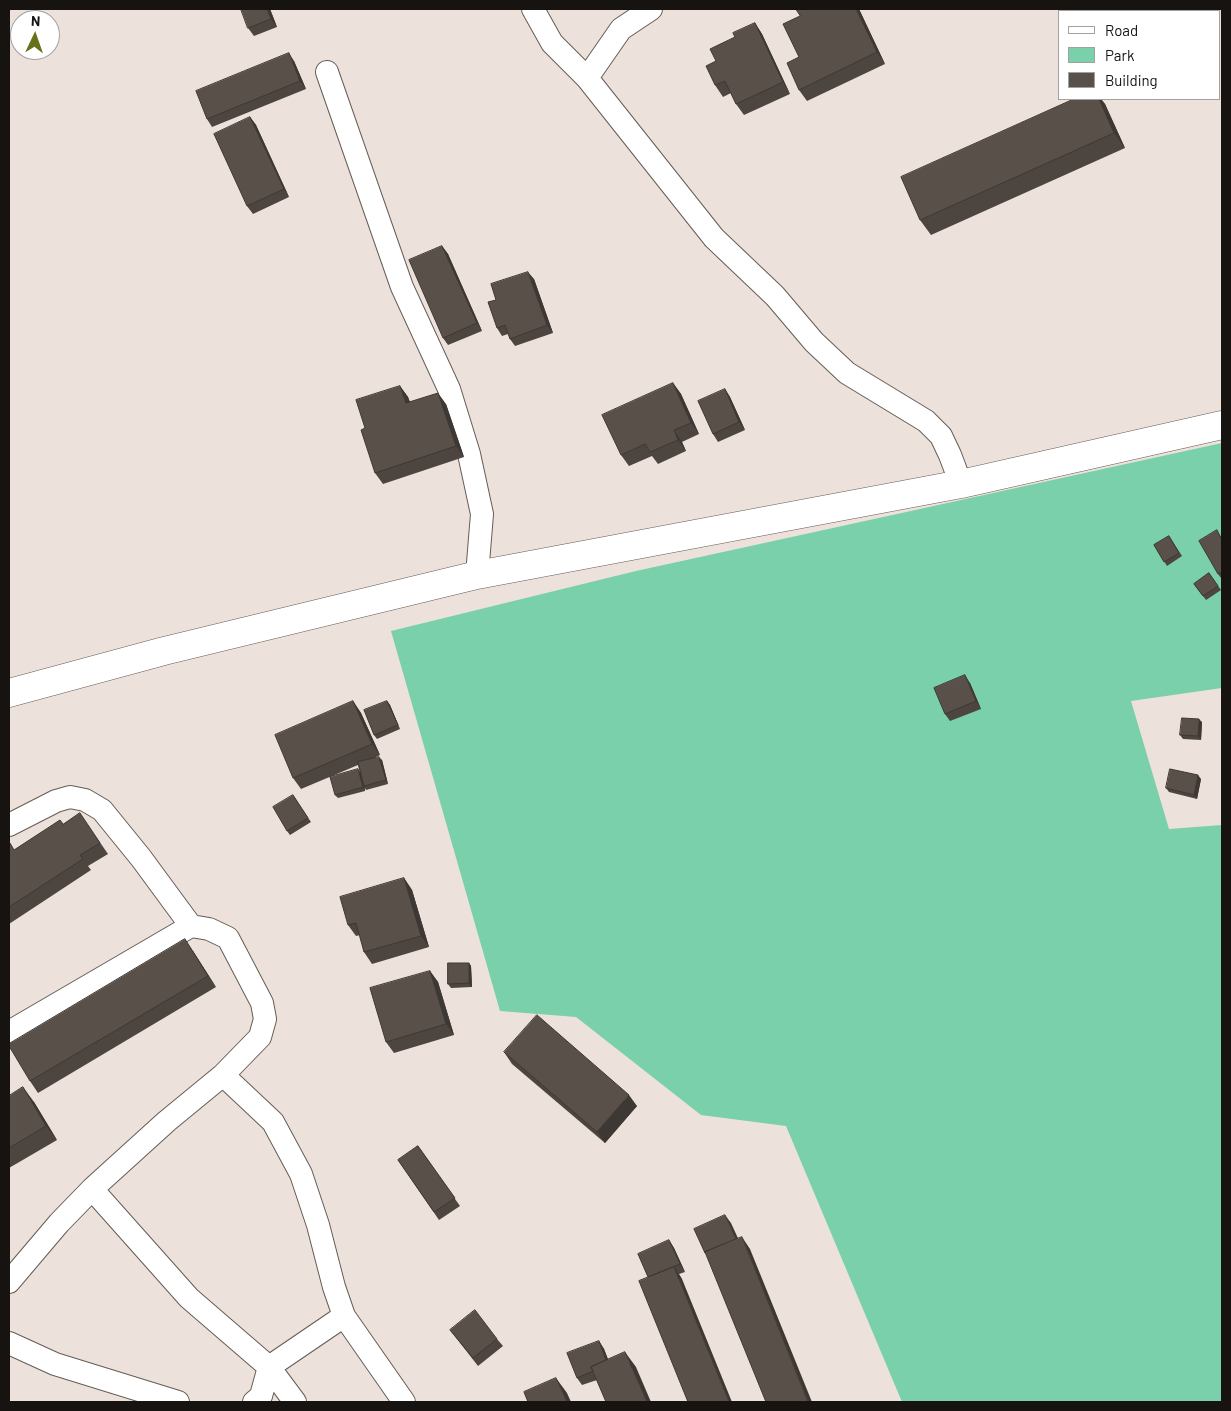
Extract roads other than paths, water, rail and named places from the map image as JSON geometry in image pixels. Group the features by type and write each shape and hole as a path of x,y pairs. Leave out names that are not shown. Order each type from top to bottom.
{"street":[{"path":"534,9 552,43 587,78 714,238 775,296 814,342 847,373 926,421 940,436 950,455 961,484"},
{"path":"587,78 621,29 650,9"},
{"path":"327,72 402,287 449,389 469,454 482,514 477,575"},
{"path":"9,693 164,651 477,575 961,484 1222,425"},
{"path":"9,825 56,801 70,797 85,800 102,810 141,858 191,926"},
{"path":"9,1032 191,926 209,929 228,938 262,1003 265,1019 260,1037 223,1075 167,1121 92,1189 59,1223 9,1282"},
{"path":"223,1075 273,1122 301,1174 344,1316 404,1402"},
{"path":"92,1189 189,1298 269,1367 294,1402"},
{"path":"254,1402 261,1396 269,1367 344,1316"},
{"path":"9,1343 56,1364 178,1402"}]}
